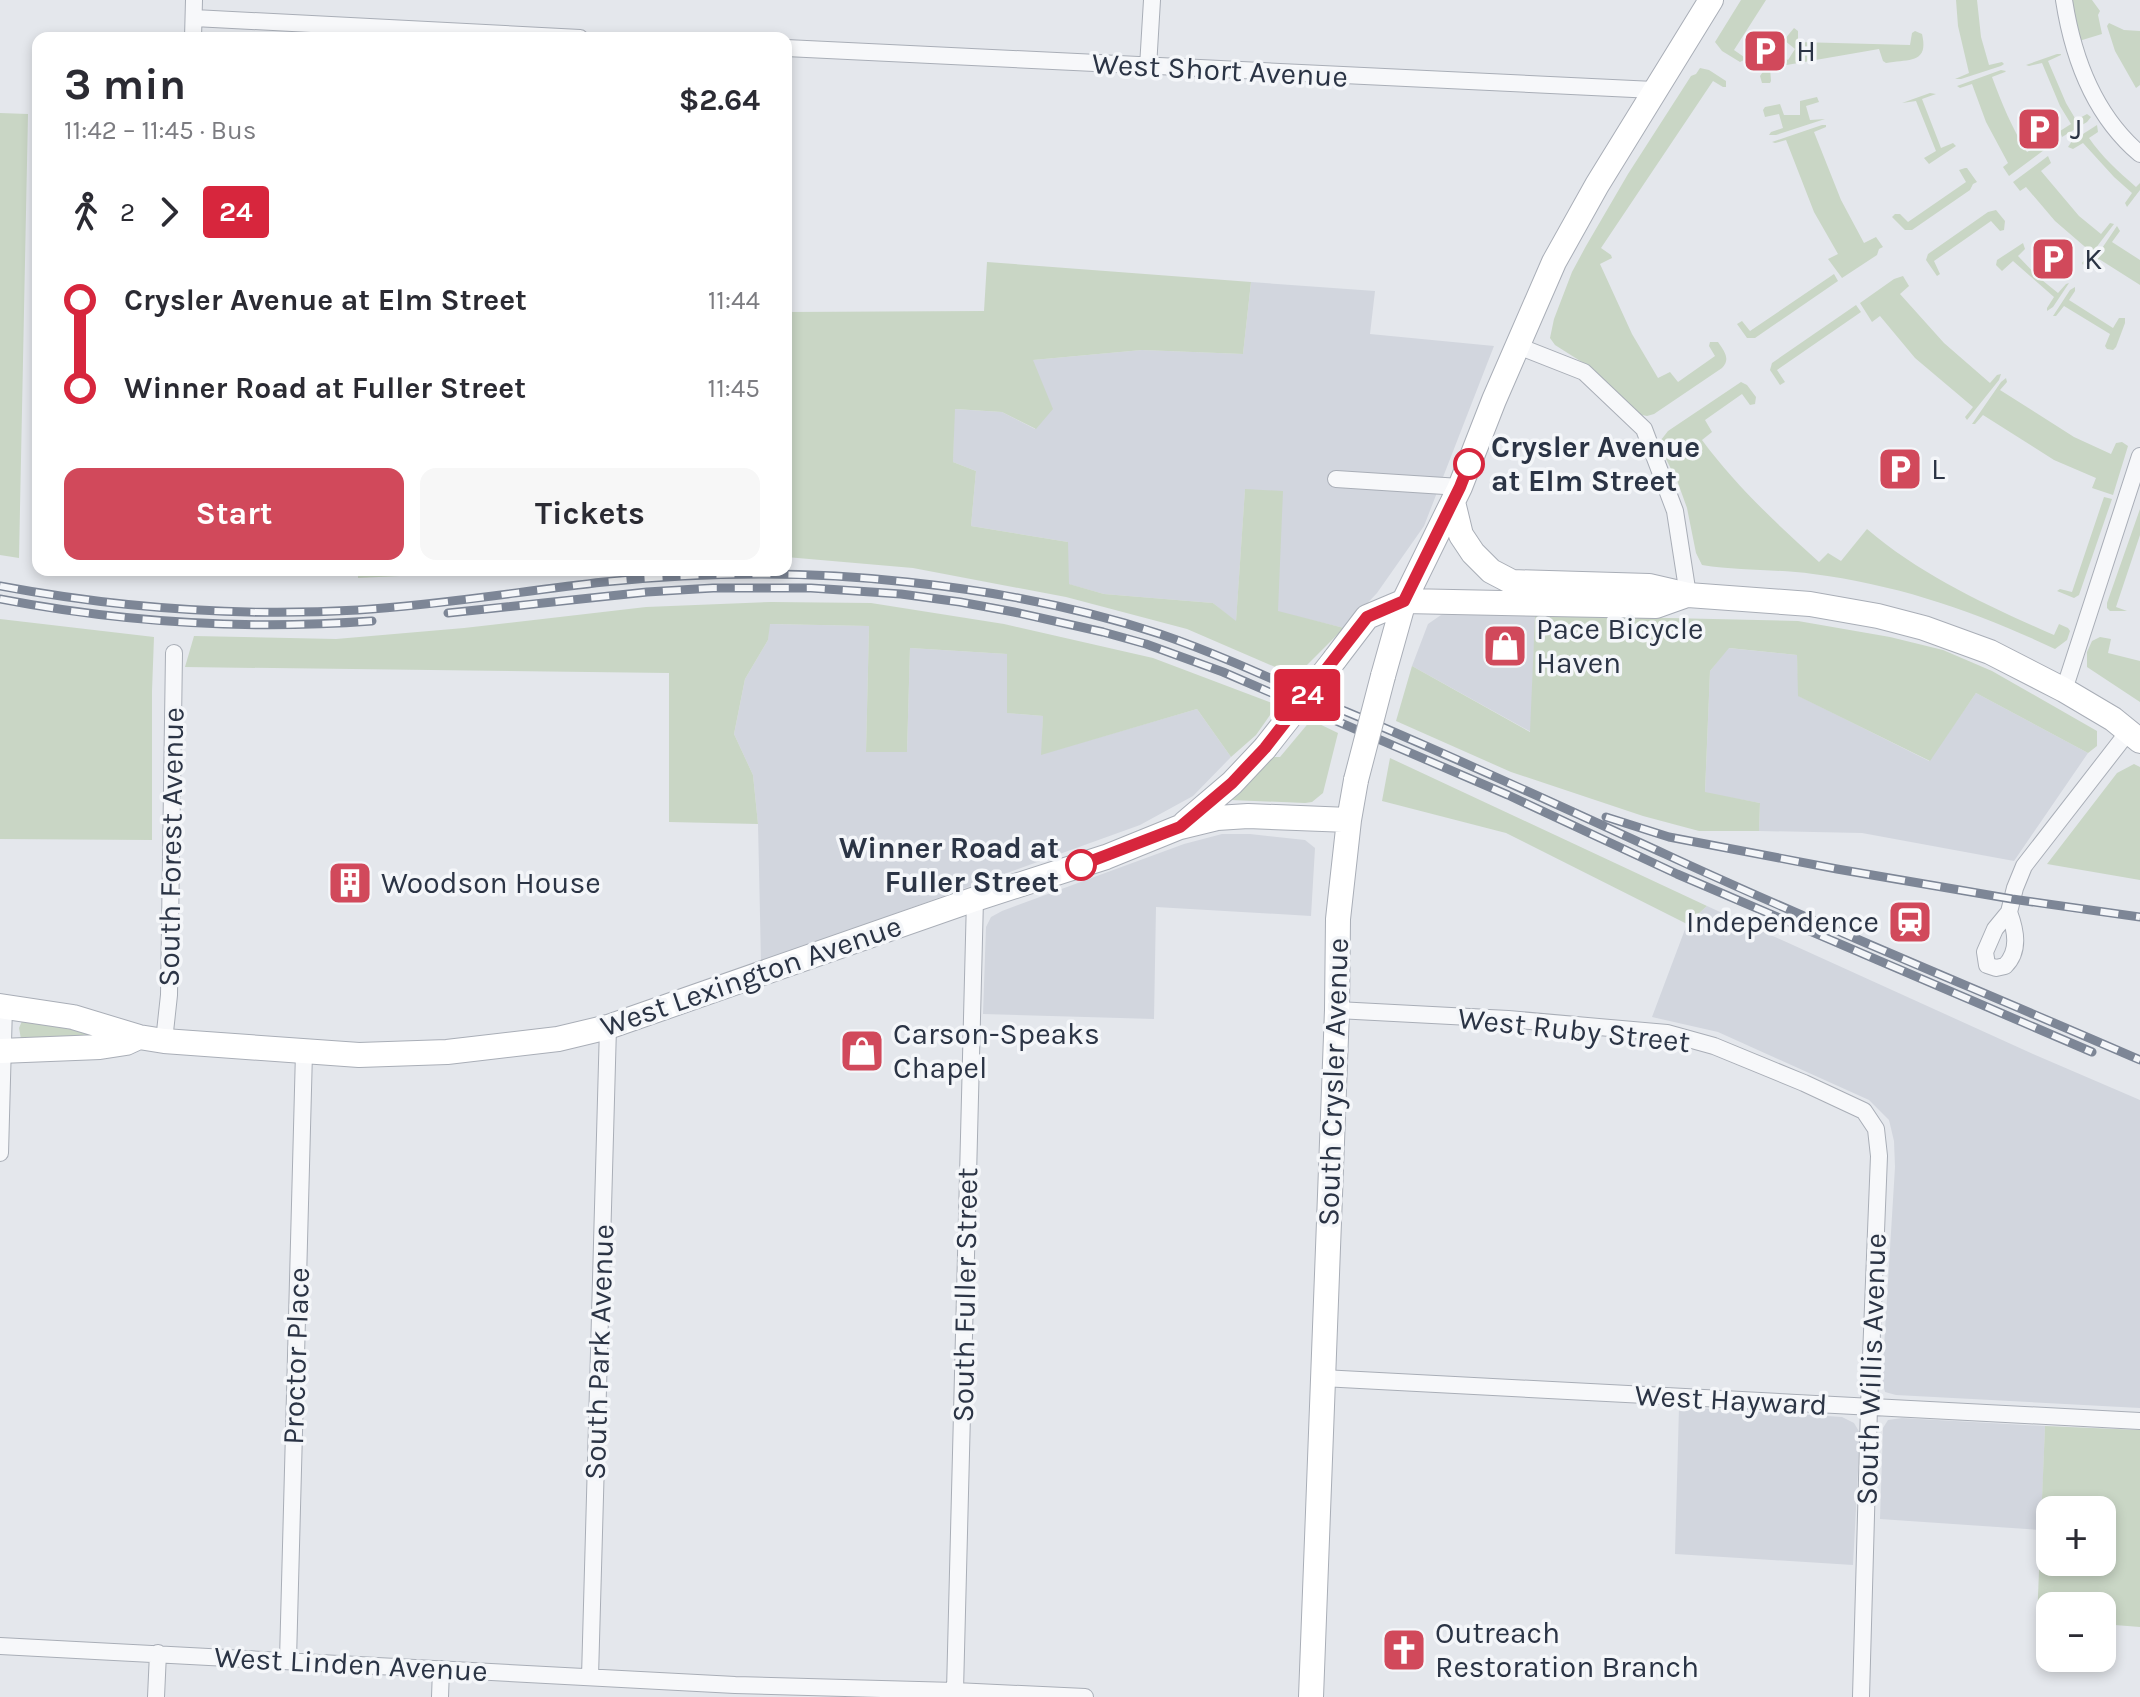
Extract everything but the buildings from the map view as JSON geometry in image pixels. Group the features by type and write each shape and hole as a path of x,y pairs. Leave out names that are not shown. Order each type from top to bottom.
{"street":[{"path":"193,32 194,0"},
{"path":"1148,67 1152,0"},
{"path":"1711,0 1597,185 1554,262 1456,495 1461,535 1491,571 1512,582 1649,586 1688,595 1810,604 1924,628 1990,652 2113,719 2134,736 2024,866 2009,912"},
{"path":"2064,0 2071,38 2090,89 2107,118 2140,154"},
{"path":"194,18 464,32"},
{"name":"West Short Avenue","path":"792,48 1654,90"},
{"path":"1518,346 1584,372 1644,429 1675,511 1688,595"},
{"path":"2064,690 2140,456"},
{"path":"1336,479 1456,495"},
{"name":"South Crysler Avenue","path":"1311,1697 1338,919 1349,820 1356,780 1404,601 1456,495"},
{"path":"1180,827 1232,783 1265,748 1367,617 1442,588 1497,589 1512,582"},
{"path":"1404,601 1656,606 1688,595"},
{"name":"South Forest Avenue","path":"152,1039 169,995 174,653"},
{"name":"West Lexington Avenue","path":"152,1039 359,1055 447,1052 558,1039 608,1027 975,899 1106,857 1180,827 1217,818 1248,816 1349,820"},
{"name":"South Fuller Street","path":"955,1691 975,899"},
{"path":"0,1153 2,1006 73,1017 152,1039"},
{"name":"West Ruby Street","path":"1337,1010 1508,1019 1667,1033 1714,1046 1804,1083"},
{"name":"South Park Avenue","path":"590,1677 608,1027"},
{"path":"1,1051 100,1047 152,1039"},
{"name":"Proctor Place","path":"288,1660 304,1052"},
{"name":"South Willis Avenue","path":"1804,1083 1864,1111 1876,1129 1879,1156 1861,1697"},
{"name":"West Hayward","path":"1322,1378 2140,1421"},
{"name":"West Linden Avenue","path":"0,1646 590,1677 734,1691 955,1691 1085,1697"},
{"path":"156,1697 158,1653"},
{"path":"440,1697 441,1669"}],"shaded area":[{"path":"1251,282 1375,291 1370,334 1494,346 1424,526 1377,593 1344,628 1278,612 1245,490 1236,622 1213,603 1104,594 1068,584 1068,542 971,526 976,471 953,462 954,409 1002,412 1035,429 1033,360 1142,350 1243,354"},
{"path":"1461,612 1535,615 1531,732 1412,666 1428,624 1441,615"},
{"path":"769,624 869,626 866,752 907,752 910,648 1007,654 1008,713 1043,716 1042,754 1197,709 1231,757 1193,796 1140,825 761,962 758,824 753,775 734,734 745,679 768,640"},
{"path":"1728,648 1797,655 1799,696 1929,761 1976,693 2088,753 2014,861 1862,833 1759,831 1760,803 1705,793 1710,671"},
{"path":"1222,834 1305,840 1315,848 1311,916 1156,907 1154,1019 983,1014 986,927 991,917 1184,844"},
{"path":"1707,906 2140,1100 2140,1408 1885,1392 1882,1380 1895,1167 1889,1120 1869,1100 1718,1032 1652,1017 1687,924"},
{"path":"1679,1407 1842,1417 1854,1423 1860,1433 1853,1565 1675,1554"},
{"path":"1902,1418 2045,1426 2042,1496 2036,1496 2036,1530 1880,1519 1883,1428 1888,1420"}],"green space":[{"path":"1741,0 1766,0 1734,50 1744,57 1740,62 1722,51 1715,42"},
{"path":"1956,0 1977,0 1981,37 1989,65 2004,64 1955,79 1969,73 1958,26"},
{"path":"2071,0 2092,0 2100,11 2102,34 2079,41"},
{"path":"2109,23 2124,30 2140,31 2140,85 2136,88 2115,51 2107,26"},
{"path":"1794,28 1798,31 1798,42 1910,45 1915,31 1922,34 1923,51 1909,60 1886,63 1879,49 1770,68 1770,83 1762,83 1760,76 1775,54 1788,60 1795,49 1784,40"},
{"path":"2061,55 2048,61 2066,103 2076,120 2087,114 2091,117 2062,137 2060,131 2071,124 2042,63 2026,65"},
{"path":"1700,68 1726,81 1726,87 1713,81 1601,248 1612,258 1600,264 1632,334 1658,378 1670,372 1678,382 1715,356 1710,342 1718,342 1726,355 1722,368 1647,416 1637,414 1585,364 1555,345 1550,338 1572,272 1586,246 1628,174 1691,76"},
{"path":"2001,70 2006,71 1992,77 2017,134 2027,152 2040,145 2044,150 2009,176 2003,167 2008,163 1986,122 1972,84 1957,86"},
{"path":"1930,93 1936,94 1922,99 1941,148 1953,143 1956,146 1929,164 1924,158 1936,151 1916,101 1902,103"},
{"path":"1817,97 1819,102 1806,106 1810,120 1825,119 1769,135 1783,128 1779,114 1765,117 1765,107 1780,104 1784,115 1800,115 1800,101"},
{"path":"0,113 28,114 19,558 0,555"},
{"path":"1822,125 1826,127 1814,132 1841,200 1864,243 1876,237 1883,247 1877,255 1842,278 1828,259 1838,254 1814,212 1786,140 1772,142"},
{"path":"2097,125 2098,132 2089,138 2094,145 2136,187 2140,183 2140,190 2127,207 2125,203 2132,193 2083,143 2073,149 2068,147"},
{"path":"2048,156 2051,163 2041,171 2079,216 2101,234 2110,223 2114,224 2083,265 2091,252 2055,221 2026,187 2020,191 2013,182"},
{"path":"1967,168 1977,182 1970,190 1912,230 1905,230 1892,217 1900,214 1908,222 1966,182 1959,170"},
{"path":"1996,210 2005,221 2004,230 2000,231 1991,221 1934,261 1940,274 1937,276 1926,260 1928,254 1988,212"},
{"path":"2117,226 2120,231 2112,242 2140,260 2140,285 2099,259 2092,269 2088,269"},
{"path":"2023,243 2025,249 2018,256 2037,276 2058,293 2069,283 2047,311 2054,297 2013,261 2002,271 1996,265 1997,260"},
{"path":"987,262 1251,282 1243,354 1142,350 1033,360 1053,409 1036,429 1002,412 955,409 953,462 976,471 971,526 1068,542 1069,584 1104,594 1213,603 1236,621 1245,489 1283,491 1278,611 1344,628 1296,676 1187,629 1066,597 913,568 792,558 792,312 984,311"},
{"path":"1834,274 1838,281 1755,338 1747,338 1737,324 1742,321 1750,331"},
{"path":"1903,276 1909,286 1900,294 1944,343 1990,383 2001,374 1967,420 1965,417 1973,407 1915,358 1880,316 1872,322 1860,303"},
{"path":"2075,287 2069,300 2113,328 2119,318 2125,318 2113,350 2105,346 2110,334 2064,306 2053,316"},
{"path":"1856,305 1861,312 1777,370 1785,382 1780,385 1770,370 1772,363"},
{"path":"2006,378 2007,382 2000,390 2074,437 2111,454 2116,443 2122,442 2128,446 2113,495 2092,488 2096,478 2054,460 1983,415 1972,424"},
{"path":"1741,382 1756,397 1755,404 1750,405 1742,394 1705,420 1712,432 1702,440 1743,489 1819,562 1828,553 1841,561 1867,529 1933,576 1980,601 2054,635 2059,624 2068,628 2067,640 2055,649 1967,612 1876,585 1799,572 1702,565 1696,553 1687,508 1661,449 1661,440 1668,431"},
{"path":"2104,497 2112,499 2079,595 2074,598 2057,591 2072,592"},
{"path":"2140,509 2140,535 2116,607 2127,611 2110,611 2107,603"},
{"path":"358,576 400,576 358,578"},
{"path":"771,602 871,603 1004,624 1153,658 1277,705 1256,735 1231,757 1197,709 1041,755 1043,716 1007,713 1007,654 910,648 907,752 866,752 869,626 770,624 768,640 745,679 734,734 753,775 758,824 669,822 669,673 185,667 194,636 336,639 646,607"},
{"path":"1535,615 1798,621 1890,637 1943,650 1992,671 2097,731 2097,746 2088,753 1976,693 1930,761 1798,696 1797,655 1729,648 1710,671 1705,792 1760,803 1759,831 1699,831 1643,816 1511,772 1396,721 1412,666 1530,732"},
{"path":"0,619 154,637 152,840 0,839"},
{"path":"2100,637 2111,639 2108,653 2140,661 2140,702 2087,667 2087,652 2092,641"},
{"path":"1311,720 1338,733 1323,793 1312,802 1305,803 1231,800 1230,797 1267,757 1280,757"},
{"path":"1390,758 1707,906 1687,924 1506,833 1382,801"},
{"path":"2134,764 2140,767 2140,880 2047,864 2117,773"},
{"path":"30,1019 111,1038 21,1039 19,1028 22,1021"},
{"path":"2045,1426 2140,1430 2140,1627 2116,1625 2116,1592 2038,1592 2039,1576 2116,1576 2116,1496 2042,1496"}],"railway":[{"path":"792,575 869,578 1003,595 1067,608 1160,634 1231,661 1783,907 2140,1060"},
{"path":"0,586 89,600 178,609 313,612 420,605 573,586 698,576"},
{"path":"448,613 647,592 811,588 901,594 960,602 1103,632 1223,672 1508,795 1677,874 2092,1052"},
{"path":"0,599 93,614 185,622 278,625 372,621"},
{"path":"1606,817 1669,837 1837,869 2140,917"}],"bus line":[{"name":"24","path":"1081,865 1180,827 1249,766 1367,617 1404,601 1469,464"}],"place":[{"name":"H","path":"1765,51"},
{"name":"J","path":"2039,129"},
{"name":"K","path":"2053,259"},
{"name":"Crysler Avenue at Elm Street","path":"1469,464"},
{"name":"L","path":"1900,469"},
{"name":"Pace Bicycle Haven","path":"1505,646"},
{"name":"Winner Road at Fuller Street","path":"1081,865"},
{"name":"Woodson House","path":"350,883"},
{"name":"Independence","path":"1910,922"},
{"name":"Carson-Speaks Chapel","path":"862,1051"},
{"name":"Outreach Restoration Branch","path":"1404,1650"}]}
